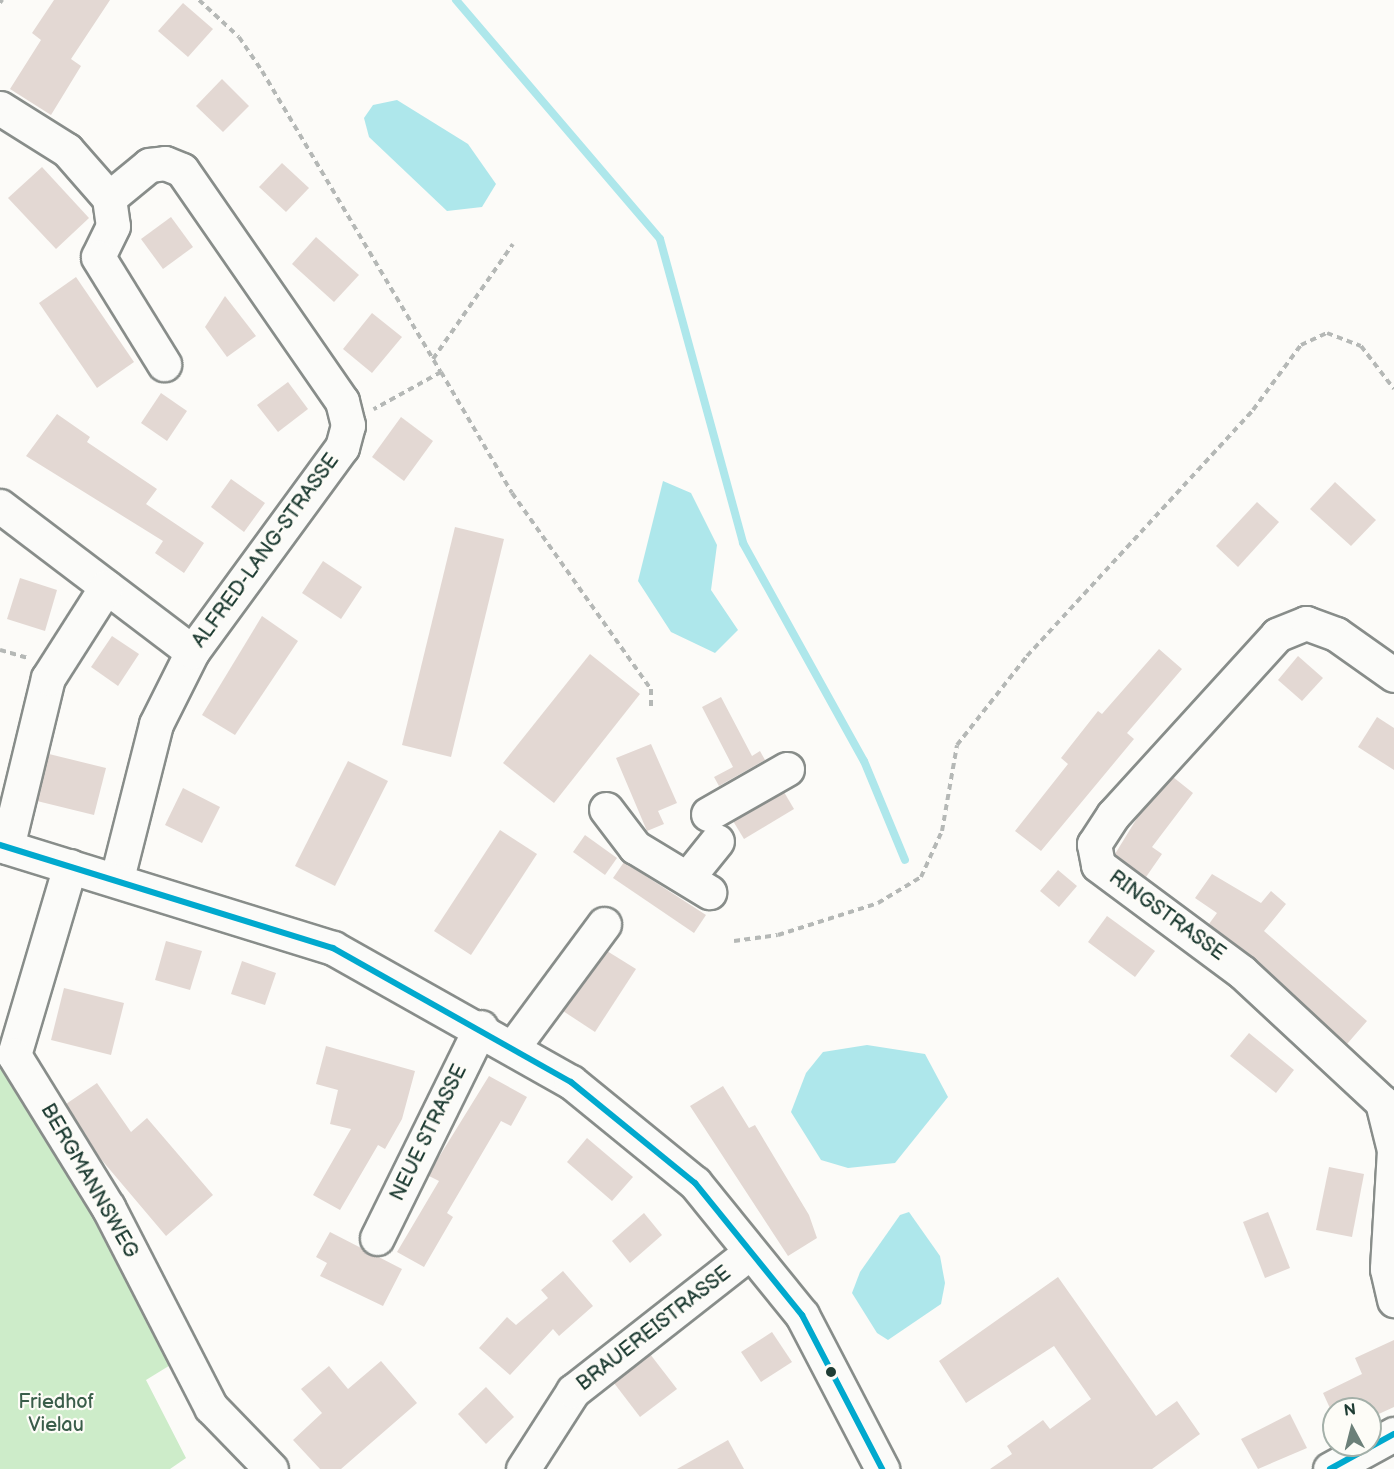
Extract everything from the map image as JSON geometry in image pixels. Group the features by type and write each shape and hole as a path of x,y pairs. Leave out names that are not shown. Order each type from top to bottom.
{"street":[{"path":"0,108 67,150 110,198 113,226 98,257 164,364"},
{"path":"110,198 149,165 165,163 182,170 342,401 348,425"},
{"name":"ALFRED-LANG-STRASSE","path":"117,878 156,724 192,652 342,447 348,425"},
{"path":"0,506 192,652"},
{"path":"106,587 59,654 48,678 3,846 117,878 333,948 481,1027 571,1082 695,1183 802,1315 882,1469"},
{"name":"RINGSTRASSE","path":"1394,675 1336,634 1306,623 1277,635 1113,815 1094,844 1098,866 1242,972 1382,1102 1394,1150 1387,1269 1394,1300"},
{"path":"606,808 635,847 698,885 712,827 787,769"},
{"name":"BERGMANNSWEG","path":"70,866 14,1055 108,1207 211,1407 270,1469"},
{"path":"513,1047 604,924"},
{"name":"NEUE STRASSE","path":"377,1238 481,1027"},
{"name":"BRAUEREISTRASSE","path":"523,1469 573,1391 750,1252"},
{"path":"1330,1469 1394,1434"}],"path":[{"path":"199,0 238,37 262,71 512,493 651,689 651,706"},
{"path":"433,358 513,244"},
{"path":"734,941 778,934 878,903 921,877 942,831 957,745 1027,656 1253,410 1301,345 1327,333 1361,346 1394,389"},
{"path":"348,425 441,372"}],"green space":[{"name":"Friedhof Vielau","path":"0,1047 185,1356 146,1380 186,1458 170,1469 0,1469"}],"water":[{"path":"397,100 468,144 496,184 482,207 447,211 369,137 364,118 373,105"},
{"path":"663,481 691,493 717,545 711,590 738,630 715,653 671,632 638,581"},
{"path":"867,1045 925,1054 948,1097 895,1163 848,1168 821,1160 791,1112 806,1073 823,1052"},
{"path":"909,1212 940,1256 945,1283 941,1304 888,1340 877,1333 852,1293 860,1272 900,1215"}],"building":[{"path":"54,0 110,0 71,59 81,66 51,115 10,89 41,40 32,33"},
{"path":"183,3 213,29 188,57 158,31"},
{"path":"222,79 249,106 223,132 196,106"},
{"path":"282,163 309,188 286,212 259,187"},
{"path":"42,167 89,218 56,249 8,198"},
{"path":"171,217 193,247 163,269 141,239"},
{"path":"316,237 359,275 334,302 292,264"},
{"path":"76,277 134,362 97,388 39,303"},
{"path":"225,296 256,336 227,357 205,327"},
{"path":"372,313 402,337 372,373 343,349"},
{"path":"288,382 308,409 278,432 257,405"},
{"path":"161,393 187,411 167,441 141,423"},
{"path":"57,414 90,437 87,442 157,489 146,504 204,543 184,573 155,553 163,541 26,456"},
{"path":"401,417 433,441 404,481 372,457"},
{"path":"231,479 265,503 244,532 211,507"},
{"path":"1335,482 1376,520 1351,546 1310,509"},
{"path":"1257,502 1279,522 1238,567 1216,546"},
{"path":"455,527 504,539 451,757 402,745"},
{"path":"323,561 362,587 341,619 302,593"},
{"path":"20,578 57,590 45,631 7,619"},
{"path":"262,616 298,641 235,735 202,715"},
{"path":"112,636 139,654 118,686 91,667"},
{"path":"1159,649 1182,669 1127,733 1134,739 1041,851 1015,831 1068,764 1061,758 1098,711 1102,714"},
{"path":"590,654 640,694 554,803 503,763"},
{"path":"1298,656 1323,678 1302,701 1278,680"},
{"path":"721,697 752,756 760,751 765,760 719,786 714,777 733,767 702,707"},
{"path":"1377,717 1394,728 1394,770 1358,747"},
{"path":"651,744 677,803 658,811 664,824 647,831 616,758"},
{"path":"49,754 106,768 94,815 37,801"},
{"path":"348,761 388,781 335,886 295,866"},
{"path":"1173,777 1193,793 1152,847 1162,854 1146,877 1115,854 1139,815"},
{"path":"183,788 220,807 202,843 165,825"},
{"path":"784,792 794,809 744,839 733,821"},
{"path":"500,830 537,854 471,955 434,931"},
{"path":"585,835 617,858 605,875 573,852"},
{"path":"624,862 706,915 694,933 613,878"},
{"path":"1058,870 1077,886 1059,907 1040,891"},
{"path":"1212,874 1261,903 1271,891 1286,904 1264,931 1367,1021 1347,1044 1255,958 1209,924 1217,913 1195,898"},
{"path":"1107,916 1155,951 1135,977 1088,942"},
{"path":"166,941 202,951 190,990 155,980"},
{"path":"607,951 636,969 595,1032 563,1011"},
{"path":"242,961 276,973 265,1005 231,994"},
{"path":"64,988 124,1003 111,1055 51,1040"},
{"path":"1249,1033 1294,1070 1276,1093 1230,1056"},
{"path":"326,1046 415,1071 402,1119 385,1149 378,1145 340,1210 313,1195 351,1129 330,1124 338,1090 316,1084"},
{"path":"489,1076 527,1097 511,1126 501,1121 447,1213 453,1217 424,1267 397,1252 439,1181 429,1176 431,1170"},
{"path":"97,1083 131,1132 147,1118 213,1195 166,1236 100,1158 66,1104"},
{"path":"723,1086 749,1128 755,1125 809,1215 817,1238 788,1256 690,1106"},
{"path":"587,1138 633,1177 612,1201 567,1162"},
{"path":"1329,1167 1364,1174 1352,1237 1316,1230"},
{"path":"1268,1212 1290,1268 1265,1278 1243,1222"},
{"path":"644,1213 662,1235 630,1263 612,1241"},
{"path":"330,1232 402,1269 383,1306 320,1276 327,1263 316,1257"},
{"path":"563,1271 593,1306 559,1336 553,1329 510,1375 479,1348 507,1317 516,1325 548,1298 541,1290"},
{"path":"1058,1277 1156,1416 1177,1401 1200,1434 1152,1469 990,1469 1012,1454 1007,1446 1043,1420 1050,1429 1091,1399 1054,1346 966,1403 939,1361"},
{"path":"772,1332 792,1362 761,1382 741,1352"},
{"path":"1394,1340 1394,1407 1382,1412 1382,1397 1325,1397 1323,1393 1362,1374 1355,1358"},
{"path":"650,1354 677,1389 640,1417 614,1383"},
{"path":"381,1361 417,1403 341,1469 320,1469 293,1440 322,1413 301,1389 329,1366 348,1389"},
{"path":"486,1387 514,1417 486,1444 458,1414"},
{"path":"1290,1414 1307,1448 1258,1469 1241,1439"},
{"path":"728,1440 744,1469 677,1469"}],"waterway":[{"path":"456,0 660,239 743,543 864,761 905,860"}],"transit line":[{"path":"0,845 333,948 571,1082 695,1183 802,1315 882,1469"},
{"path":"1330,1469 1394,1434"}]}
